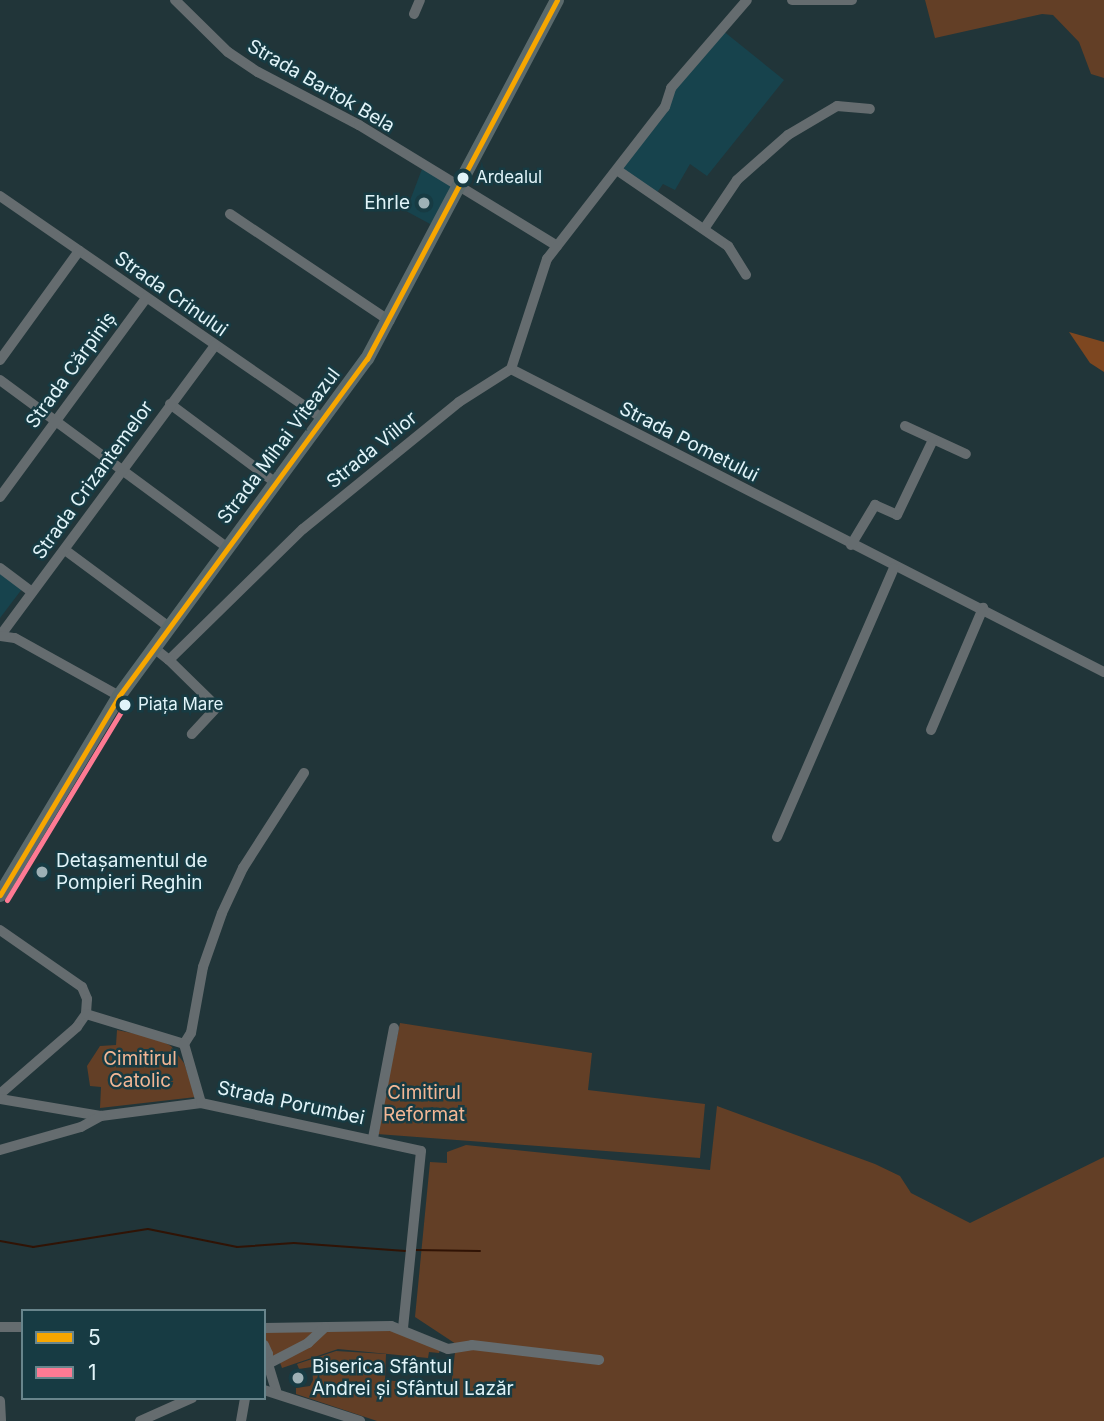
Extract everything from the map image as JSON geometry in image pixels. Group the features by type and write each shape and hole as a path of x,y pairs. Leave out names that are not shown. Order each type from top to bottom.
{"highway":[{"name":"Strada Mihai Viteazul","path":"0,895 120,696 323,419 390,321 557,0"}],"street":[{"name":"Strada Bartok Bela","path":"175,0 228,52 258,72 461,185"},
{"path":"414,14 420,0"},
{"path":"511,369 541,271 557,246 665,107 671,88 747,0"},
{"path":"792,0 852,0"},
{"path":"704,229 737,180 788,135 837,106 870,108"},
{"path":"617,170 704,229 735,254 746,275"},
{"path":"461,185 557,246"},
{"name":"Strada Crinului","path":"2,201 323,419"},
{"path":"230,214 390,321"},
{"path":"0,360 79,251"},
{"name":"Strada Cărpiniș","path":"0,497 146,298"},
{"name":"Strada Crizantemelor","path":"0,636 215,345"},
{"name":"Strada Pometului","path":"511,369 894,568 983,608 1103,669"},
{"name":"Strada Viilor","path":"169,660 303,529 459,402 511,369"},
{"path":"0,380 228,548"},
{"path":"170,404 276,483"},
{"path":"905,426 967,454"},
{"path":"851,545 875,505 897,515 933,440"},
{"path":"65,550 169,626"},
{"path":"0,568 32,592"},
{"path":"777,837 894,568"},
{"path":"931,730 983,608"},
{"path":"0,636 15,638 120,696"},
{"path":"153,648 217,707 192,734"},
{"path":"86,1014 184,1044 191,1033 203,967 222,913 249,858 304,773"},
{"path":"0,930 82,987 86,994 86,1014 0,1097"},
{"name":"Strada Porumbei","path":"373,1138 394,1028"},
{"name":"Strada Porumbei","path":"184,1044 201,1103"},
{"name":"Strada Porumbei","path":"0,1097 101,1116 201,1103 373,1138 421,1151 408,1251 403,1327"},
{"path":"0,1150 81,1128 101,1116"},
{"path":"0,1327 21,1327"},
{"path":"266,1365 308,1343 326,1327"},
{"path":"266,1328 403,1327 441,1347 472,1345 599,1360"},
{"path":"266,1368 276,1391"},
{"path":"266,1390 276,1391 335,1417 360,1421"},
{"path":"140,1421 187,1400"},
{"path":"241,1421 245,1400"},
{"path":"0,1401 1,1421"}],"shaded area":[{"path":"722,30 784,80 707,176 690,164 675,190 663,184 656,194 621,170 673,89"},
{"path":"422,169 453,186 432,225 406,211"},
{"path":"1069,332 1104,342 1104,372 1090,363"},
{"path":"0,573 22,589 0,618"}],"green space":[{"path":"925,0 1104,0 1104,78 1091,74 1079,42 1053,15 1042,14 935,38"},
{"name":"Cimitirul Reformat","path":"400,1023 592,1053 588,1090 705,1104 700,1158 377,1134"},
{"name":"Cimitirul Catolic","path":"117,1030 156,1038 171,1046 184,1063 196,1097 100,1108 101,1087 90,1086 87,1066 100,1046 116,1045"},
{"path":"717,1106 875,1164 900,1176 911,1193 970,1223 1104,1157 1104,1421 377,1421 296,1394 296,1388 310,1386 313,1380 312,1367 299,1369 297,1364 336,1351 386,1354 385,1380 451,1387 456,1344 415,1317 430,1162 447,1163 447,1152 466,1145 710,1170"},
{"path":"391,1326 441,1347 439,1353 429,1352 428,1358 338,1349 282,1368 279,1360 266,1365 266,1328"}],"waterway":[{"path":"0,1241 33,1247 148,1229 237,1247 294,1243 406,1251"},
{"path":"415,1250 480,1251"}],"transit line":[{"name":"5","path":"0,895 119,696 367,359 557,0"},
{"name":"1","path":"7,900 125,705"}],"place":[{"name":"Ardealul","path":"463,178"},
{"name":"Ehrle","path":"424,203"},
{"name":"Piața Mare","path":"125,705"},
{"name":"Detașamentul de Pompieri Reghin","path":"42,872"},
{"name":"Biserica Sfântul Andrei și Sfântul Lazăr","path":"298,1378"}]}
